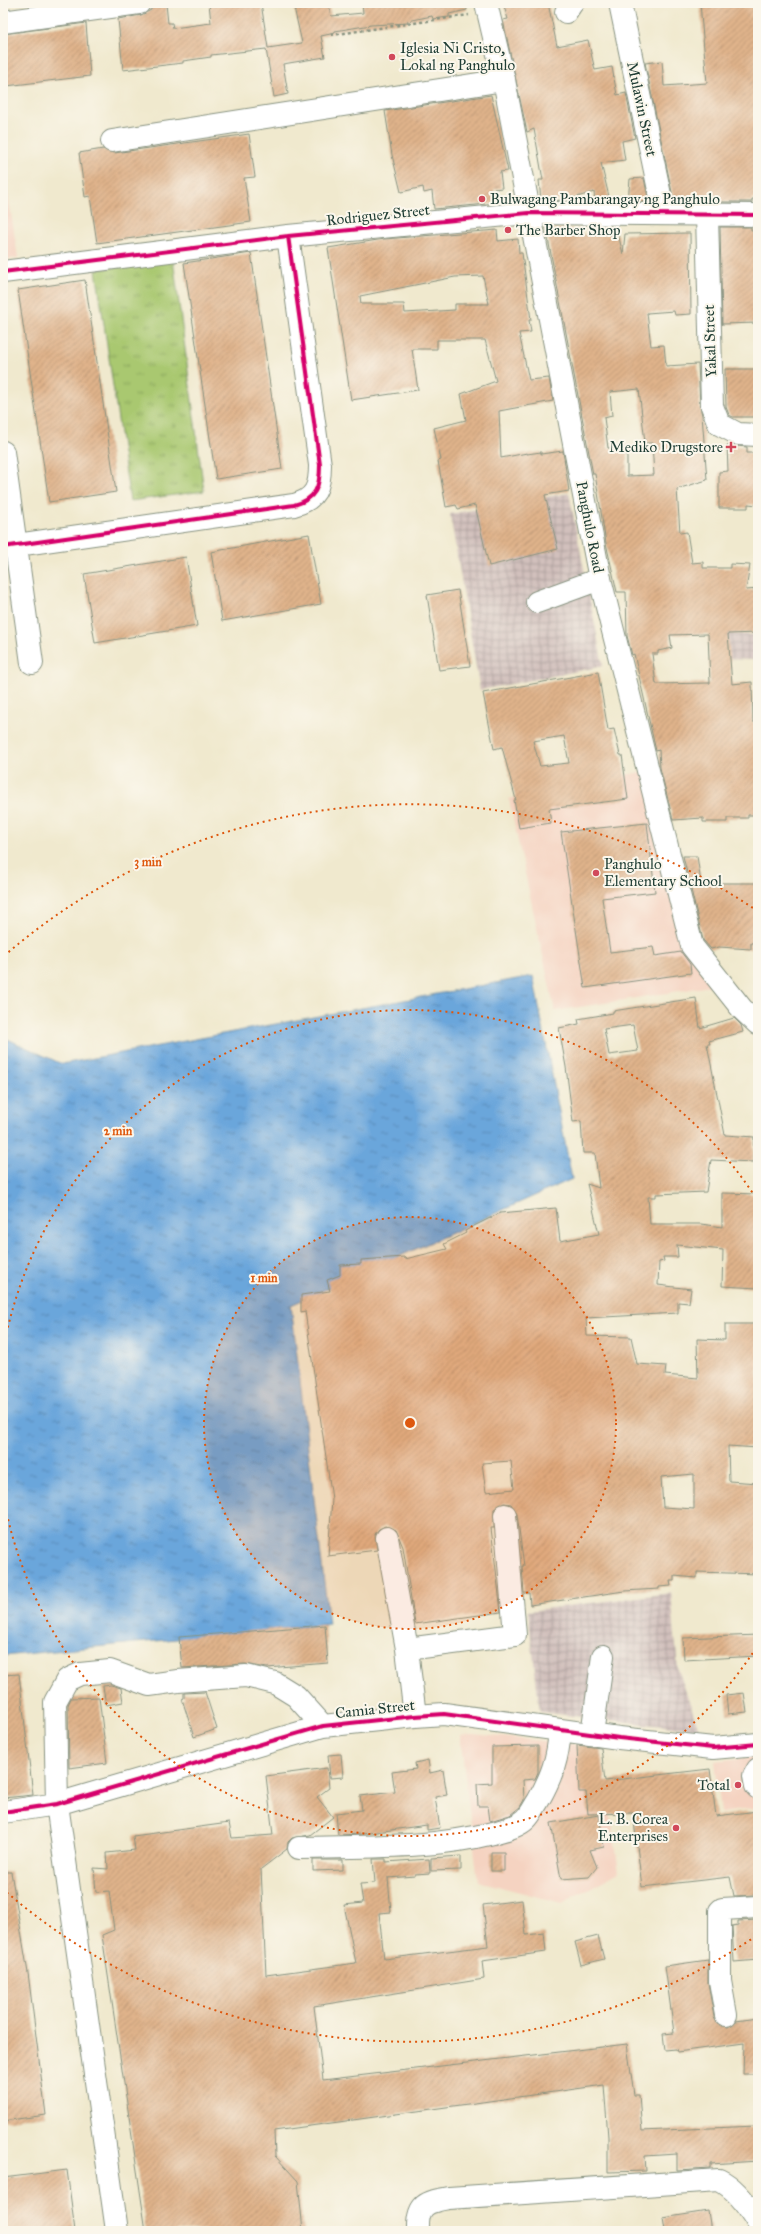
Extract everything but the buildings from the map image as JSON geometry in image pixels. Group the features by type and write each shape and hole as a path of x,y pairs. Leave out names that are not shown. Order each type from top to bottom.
{"street":[{"path":"3,22 139,3"},
{"name":"Mulawin Street","path":"620,3 664,214"},
{"name":"Panghulo Road","path":"487,7 504,80 528,213 600,579 692,946 742,1009 758,1024"},
{"path":"112,141 504,80"},
{"name":"Rodriguez Street","path":"3,272 288,236 528,213 758,215"},
{"name":"Yakal Street","path":"707,215 712,406 719,424 738,434 758,435"},
{"path":"9,546 294,505 306,502 316,493 320,478 320,465 288,236"},
{"path":"3,452 9,546 32,663"},
{"path":"537,602 600,579"},
{"path":"407,1649 515,1635 505,1516"},
{"path":"387,1538 407,1649 415,1716"},
{"path":"592,1734 603,1656"},
{"path":"117,2231 56,1804 55,1702 67,1680 80,1674 110,1671 149,1686 178,1681 246,1676 275,1683 296,1696 323,1726"},
{"name":"Camia Street","path":"3,1812 56,1804 323,1726 415,1716 444,1714 560,1730 713,1748 758,1744"},
{"path":"299,1848 426,1844 460,1841 504,1830 523,1822 530,1814 556,1764 560,1730"},
{"path":"758,1769 754,1776 756,1786 758,1788"},
{"path":"726,2015 720,1981 720,1911 722,1909 758,1907"},
{"path":"418,2231 421,2209 429,2201 449,2198 719,2180 728,2184 751,2210 758,2222"}],"path":[{"path":"332,35 487,7"}],"shaded area":[{"path":"3,162 18,258 3,260"},
{"path":"569,493 603,666 480,690 450,514"},
{"path":"728,634 758,635 758,660 727,659"},
{"name":"Panghulo Elementary School","path":"646,771 710,986 555,1011 509,799"},
{"path":"671,1593 678,1669 699,1730 540,1712 528,1611"},
{"path":"473,1734 601,1747 619,1872 562,1903 478,1881 460,1735"},
{"name":"Total","path":"758,1756 758,1808 721,1813 715,1761"}],"green space":[{"path":"173,259 204,491 130,501 96,270"}],"water":[{"path":"533,976 572,1179 291,1305 329,1624 3,1656 3,1037 62,1064"}],"cycle path":[{"path":"3,272 288,236 528,213 758,215"},
{"path":"3,547 294,505 312,496 318,486 320,465 288,236"},
{"path":"3,1812 57,1804 323,1726 415,1716 444,1714 619,1738 713,1748 758,1744"}],"place":[{"name":"Iglesia Ni Cristo, Lokal ng Panghulo","path":"392,57"},
{"name":"Bulwagang Pambarangay ng Panghulo","path":"482,199"},
{"name":"The Barber Shop","path":"508,230"},
{"name":"Mediko Drugstore","path":"731,447"},
{"name":"Panghulo Elementary School","path":"596,873"},
{"name":"Total","path":"738,1785"},
{"name":"L. B. Corea Enterprises","path":"676,1828"}]}
